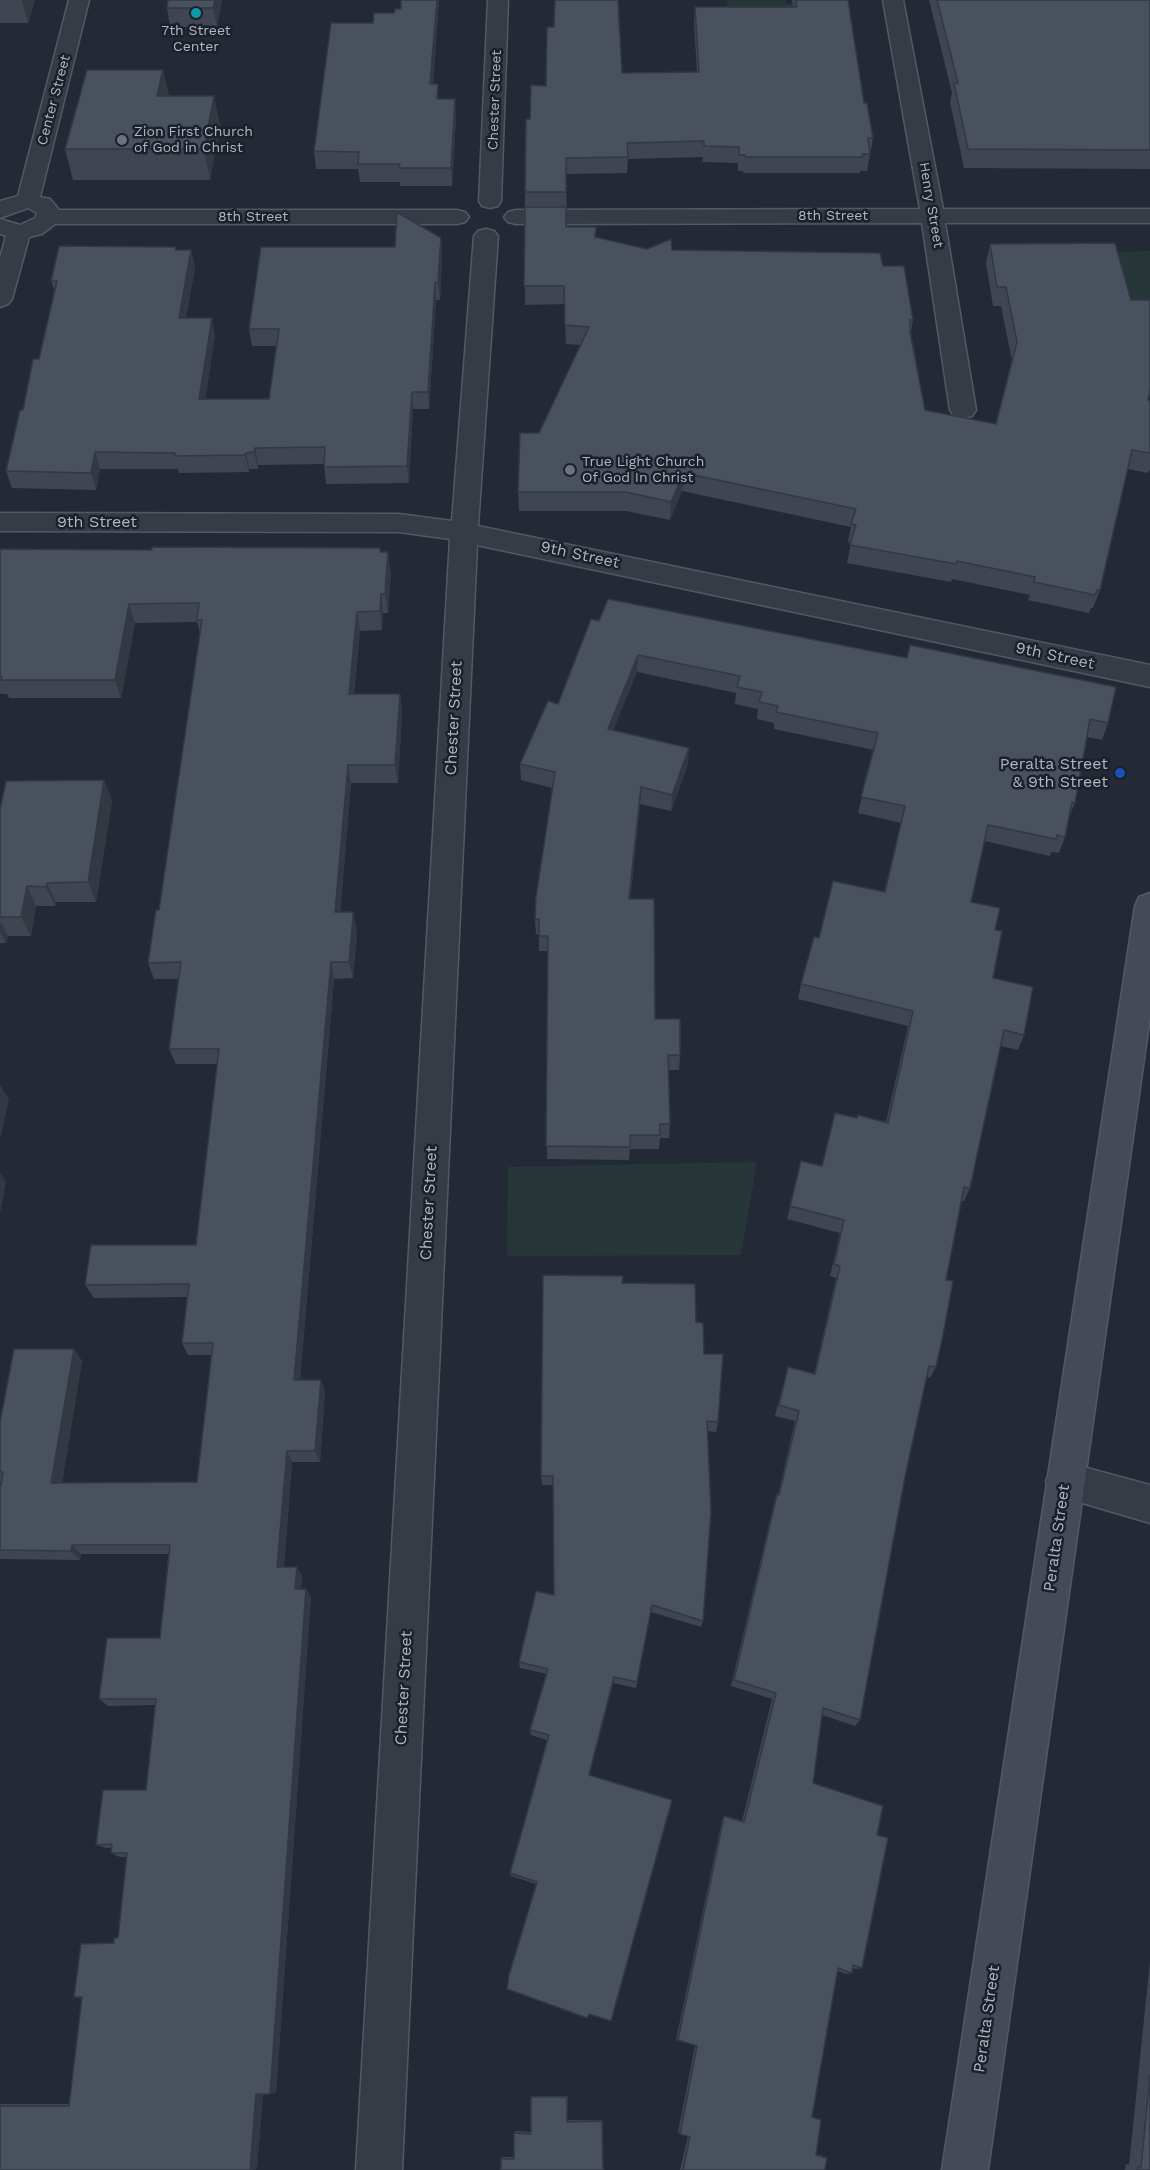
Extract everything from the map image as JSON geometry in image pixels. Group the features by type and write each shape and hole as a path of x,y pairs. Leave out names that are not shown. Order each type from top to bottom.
{"street":[{"name":"Center Street","path":"28,201 80,0"},
{"name":"Chester Street","path":"490,201 498,0"},
{"name":"Henry Street","path":"893,0 933,215 963,410"},
{"path":"0,211 11,204 36,201 47,208 48,217 41,226 10,229 0,299"},
{"path":"490,201 511,208 516,217 512,228 486,236 468,232 462,228 457,217 465,207 472,203 490,201"},
{"name":"8th Street","path":"516,217 1150,216"},
{"name":"8th Street","path":"48,217 457,217"},
{"name":"Chester Street","path":"379,2170 464,531 486,236"},
{"name":"9th Street","path":"0,522 399,523 464,531 1150,676"},
{"name":"Peralta Street","path":"965,2170 1150,906"},
{"path":"1065,1481 1150,1503"}],"shaded area":[{"path":"727,0 785,0 786,4 810,5 729,24"},
{"path":"1150,251 1150,314 1126,313 1114,252"},
{"path":"757,1162 741,1255 507,1256 508,1167"}],"building":[{"path":"168,0 215,0 213,8 167,8"},
{"path":"401,0 437,0 430,84 438,84 437,99 455,99 451,168 399,168 400,164 358,164 359,152 314,151 331,23 373,23 374,13 394,13 395,9 401,9"},
{"path":"555,0 618,0 622,73 699,72 695,7 797,7 796,0 848,0 864,103 867,103 873,138 868,138 870,154 862,154 863,157 745,157 745,155 739,155 739,147 704,146 704,141 627,143 628,157 566,158 566,192 525,192 526,119 530,119 531,85 546,86 547,27 554,27"},
{"path":"937,0 1150,0 1150,150 968,149 954,83 958,83"},
{"path":"87,70 163,70 157,96 214,96 204,149 65,149"},
{"path":"525,207 566,207 566,227 596,227 595,237 647,249 671,239 672,250 880,253 883,266 904,266 913,320 910,320 910,332 925,410 996,424 1017,342 1006,287 997,287 990,244 1115,243 1131,300 1150,300 1148,400 1150,401 1150,453 1132,450 1100,590 1097,590 1095,595 1034,582 1035,577 957,561 956,564 850,545 856,525 851,524 856,509 684,473 671,502 626,492 518,492 520,433 539,433 589,327 565,325 564,286 524,286"},
{"path":"397,212 441,238 438,282 435,283 428,392 412,392 407,466 324,467 325,447 255,448 254,452 245,455 175,456 175,453 95,452 91,473 6,471 20,410 23,410 33,359 39,359 57,281 51,281 59,246 176,247 175,250 191,250 179,318 212,318 199,399 269,399 279,329 249,329 261,247 395,247"},
{"path":"152,547 380,548 380,552 388,552 385,594 381,594 380,611 357,612 349,694 400,694 395,765 348,765 335,912 353,912 353,917 349,962 331,962 294,1380 321,1380 315,1451 287,1451 277,1567 297,1567 295,1589 306,1589 270,2094 256,2094 250,2170 0,2170 0,2106 69,2106 82,1997 74,1997 81,1944 114,1943 114,1938 118,1938 127,1853 111,1853 112,1844 96,1845 103,1790 146,1790 156,1699 99,1699 107,1638 160,1638 170,1545 72,1545 71,1551 0,1550 0,1491 3,1472 0,1472 0,1422 14,1349 74,1349 51,1483 197,1482 213,1343 182,1343 189,1284 85,1285 91,1245 196,1245 219,1049 169,1049 181,962 148,963 156,910 159,910 202,620 197,620 199,603 129,604 115,680 1,680 0,549 152,550"},
{"path":"608,599 907,658 910,645 1116,687 1108,723 1090,719 1075,803 1072,802 1065,837 1057,835 1056,839 988,825 971,902 1000,908 995,930 1002,931 993,978 1033,987 1024,1035 1004,1030 970,1188 964,1187 946,1280 953,1281 943,1335 936,1367 929,1366 905,1477 860,1720 823,1708 813,1783 883,1806 877,1835 888,1838 862,1968 853,1965 852,1973 838,1968 812,2117 821,2120 816,2155 827,2158 825,2170 683,2170 690,2137 680,2134 697,2046 678,2040 724,1816 744,1822 776,1693 734,1680 777,1494 779,1495 799,1411 779,1405 788,1367 815,1374 840,1266 834,1264 844,1220 790,1206 801,1161 822,1166 835,1113 857,1118 858,1115 888,1123 913,1011 801,984 814,937 819,938 833,881 885,892 905,806 861,797 878,733 776,712 778,706 759,702 762,692 737,687 740,676 638,655 608,729 689,748 672,795 641,787 629,899 654,899 655,1019 680,1019 680,1055 668,1055 670,1124 660,1124 660,1135 630,1135 630,1147 546,1146 548,936 539,936 539,919 535,919 536,897 555,772 520,764 548,701 558,704 591,619 599,621"},
{"path":"104,780 88,882 47,883 46,887 27,886 21,917 0,917 0,810 6,781"},
{"path":"543,1275 623,1276 622,1283 695,1284 696,1322 703,1323 704,1354 723,1354 718,1422 707,1421 711,1512 703,1621 652,1605 637,1682 614,1677 589,1775 672,1800 611,2021 589,2014 587,2018 507,1989 509,1975 537,1882 510,1873 549,1735 530,1730 548,1669 519,1662 536,1591 554,1595 553,1476 541,1476"},
{"path":"1150,2075 1150,2170 1137,2170 1138,2167 1141,2168"},
{"path":"531,2097 567,2097 567,2122 602,2121 603,2170 501,2170 501,2159 514,2159 514,2133 531,2134"}],"place":[{"name":"7th Street Center","path":"196,13"},
{"name":"Zion First Church of God in Christ","path":"122,140"},
{"name":"True Light Church Of God In Christ","path":"570,470"},
{"name":"Peralta Street & 9th Street","path":"1120,773"}]}
